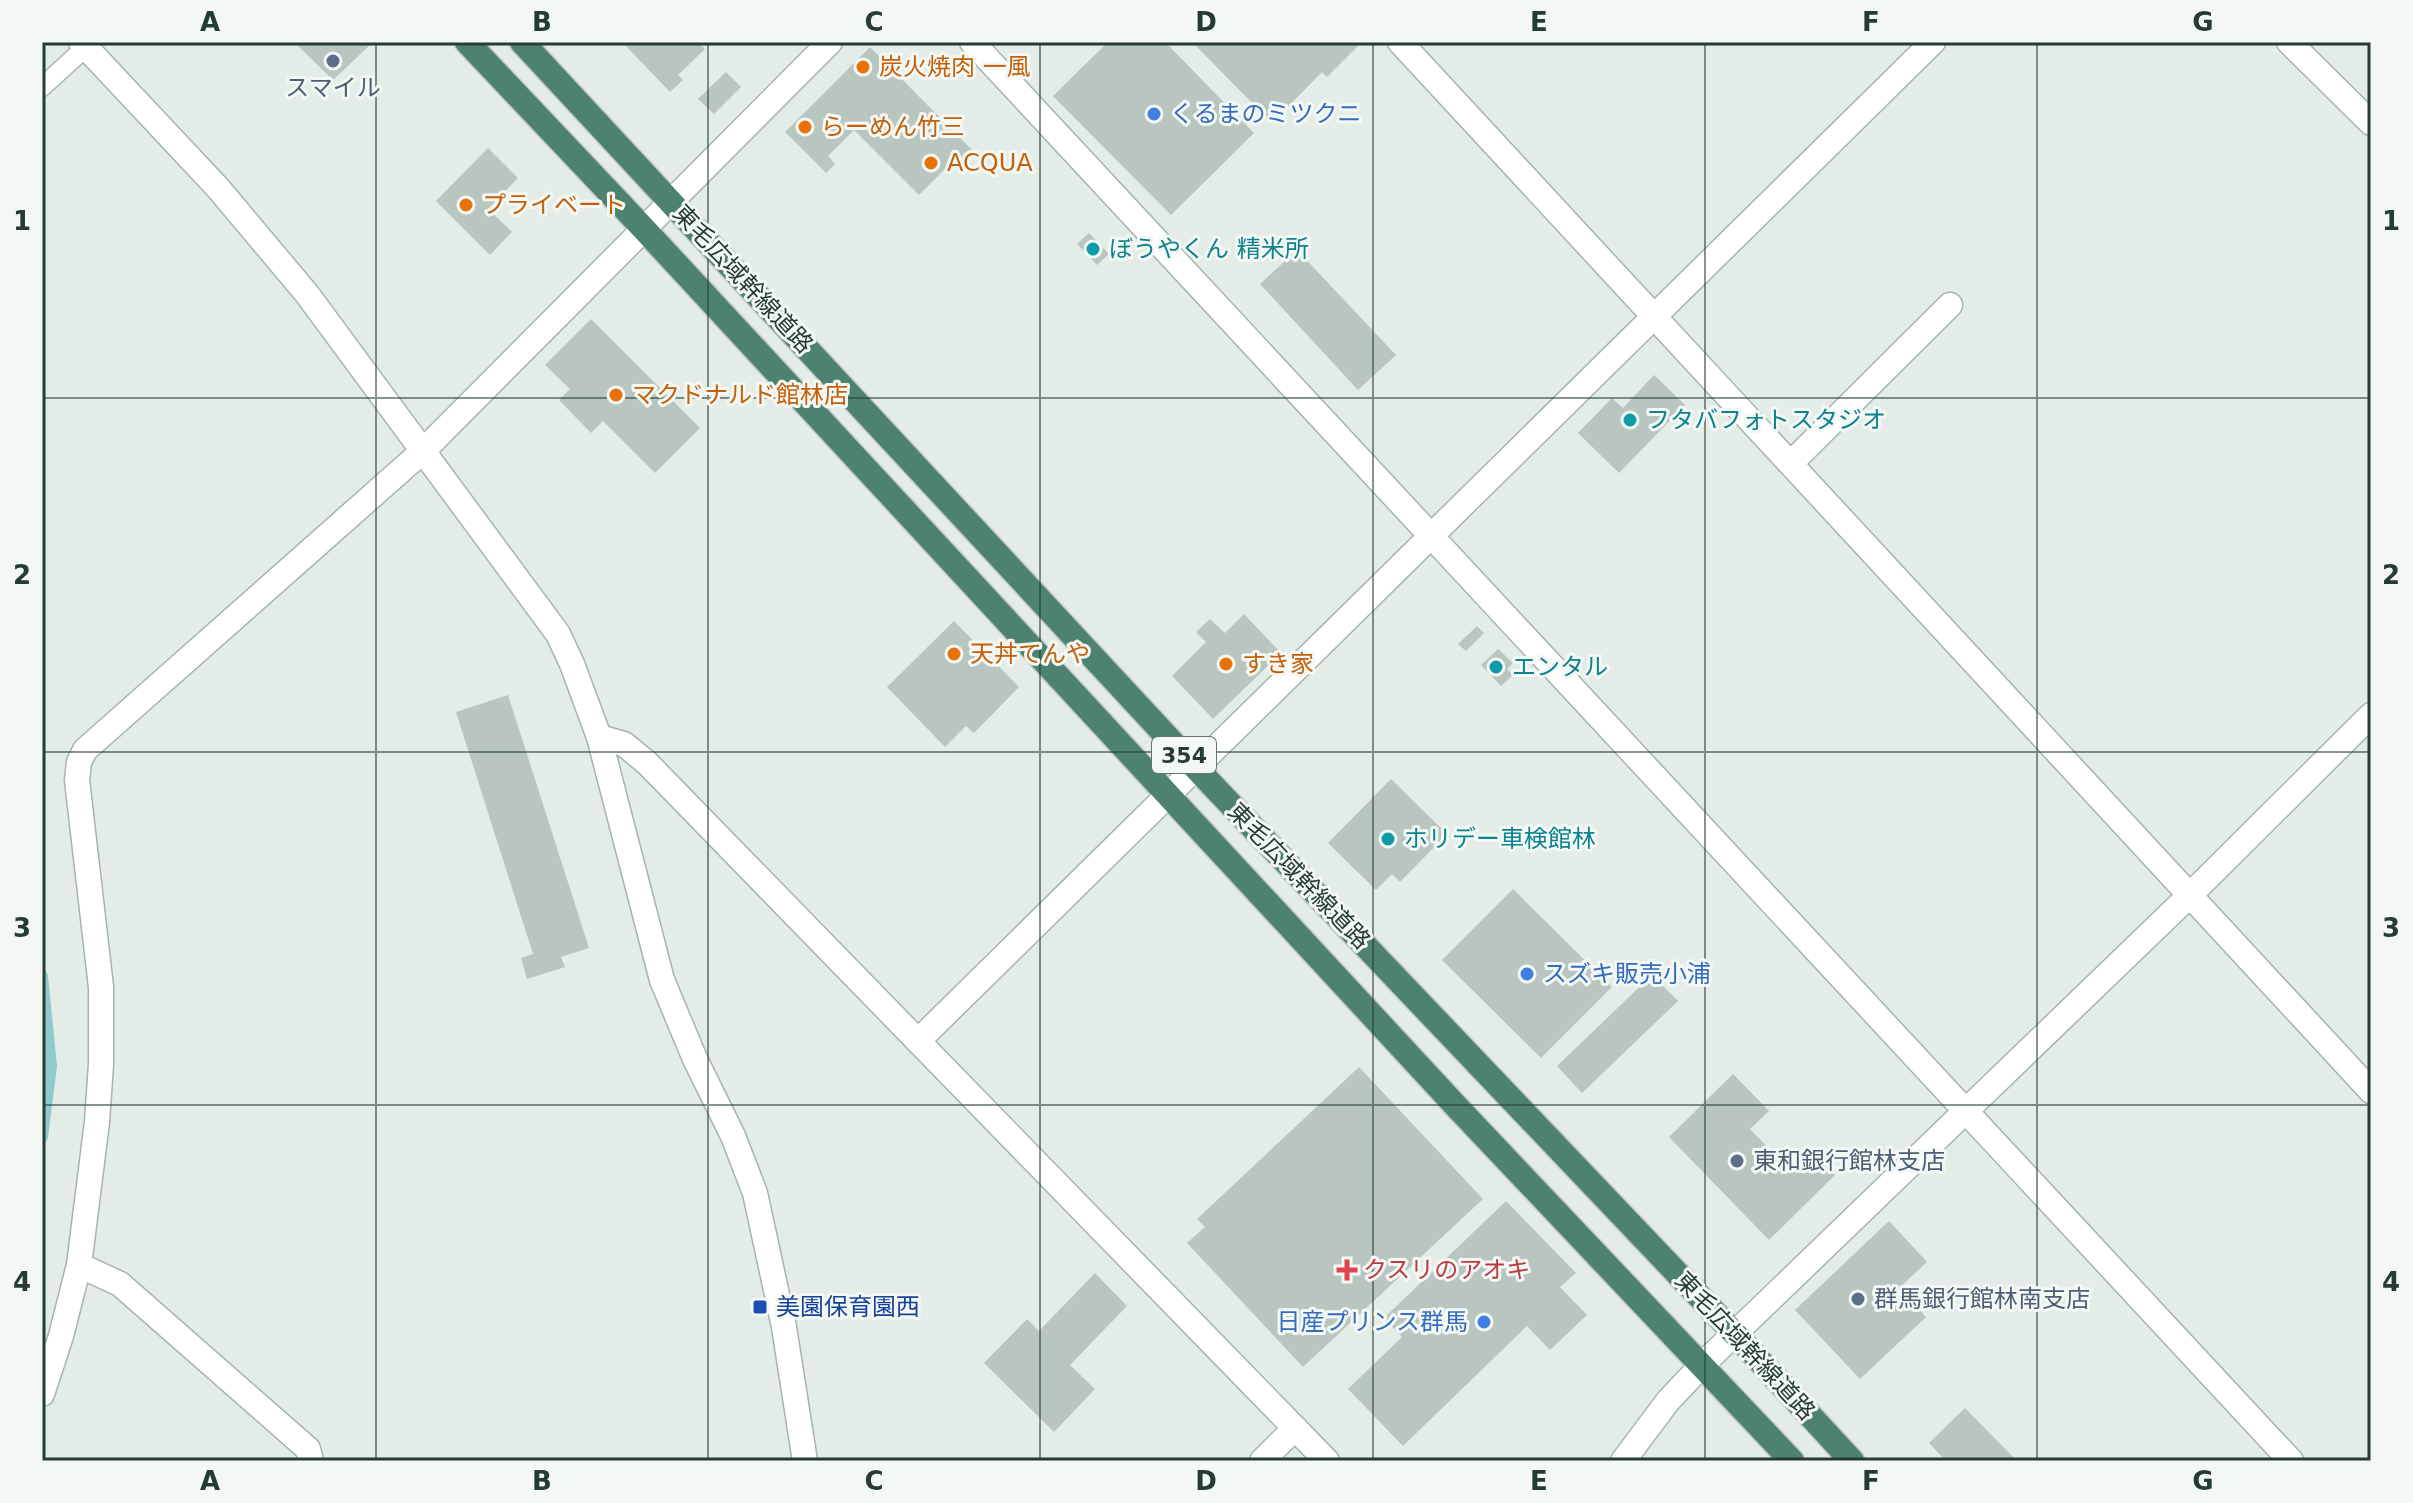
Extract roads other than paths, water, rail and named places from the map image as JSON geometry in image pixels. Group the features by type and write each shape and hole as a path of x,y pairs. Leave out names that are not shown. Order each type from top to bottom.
{"highway":[{"name":"東毛広域幹線道路","path":"467,42 1444,1093 1792,1461"},
{"name":"東毛広域幹線道路","path":"522,42 1197,769 1852,1461"}],"street":[{"path":"42,1394 79,1265 101,1064 101,987 77,780 79,762 85,750 424,450 830,42"},
{"path":"972,42 2291,1461"},
{"path":"1400,42 2371,1091"},
{"path":"918,1041 1933,42"},
{"path":"2289,42 2371,123"},
{"path":"83,45 218,188 307,294 558,634 599,737 662,980 695,1059 733,1136 755,1193 784,1327 805,1461"},
{"path":"1791,463 1950,305"},
{"path":"1623,1461 1668,1401 1702,1365 1966,1113 2371,715"},
{"path":"599,737 624,744 647,763 1327,1461"},
{"path":"79,1265 120,1284 308,1449 311,1461"},
{"path":"1262,1461 1295,1428"}],"lane":[{"path":"42,87 83,45"}],"waterway":[{"path":"42,976 51,1066 42,1137"}],"place":[{"name":"スマイル","path":"333,61"},
{"name":"炭火焼肉 一風","path":"863,67"},
{"name":"くるまのミツクニ","path":"1154,114"},
{"name":"らーめん竹三","path":"805,127"},
{"name":"ACQUA","path":"931,163"},
{"name":"プライベート","path":"466,205"},
{"name":"ぼうやくん 精米所","path":"1093,249"},
{"name":"マクドナルド館林店","path":"616,395"},
{"name":"フタバフォトスタジオ","path":"1630,420"},
{"name":"天丼てんや","path":"954,654"},
{"name":"すき家","path":"1226,664"},
{"name":"エンタル","path":"1496,667"},
{"name":"ホリデー車検館林","path":"1388,839"},
{"name":"スズキ販売小浦","path":"1527,974"},
{"name":"東和銀行館林支店","path":"1737,1161"},
{"name":"クスリのアオキ","path":"1347,1270"},
{"name":"群馬銀行館林南支店","path":"1858,1299"},
{"name":"美園保育園西","path":"760,1307"},
{"name":"日産プリンス群馬","path":"1484,1322"}]}
